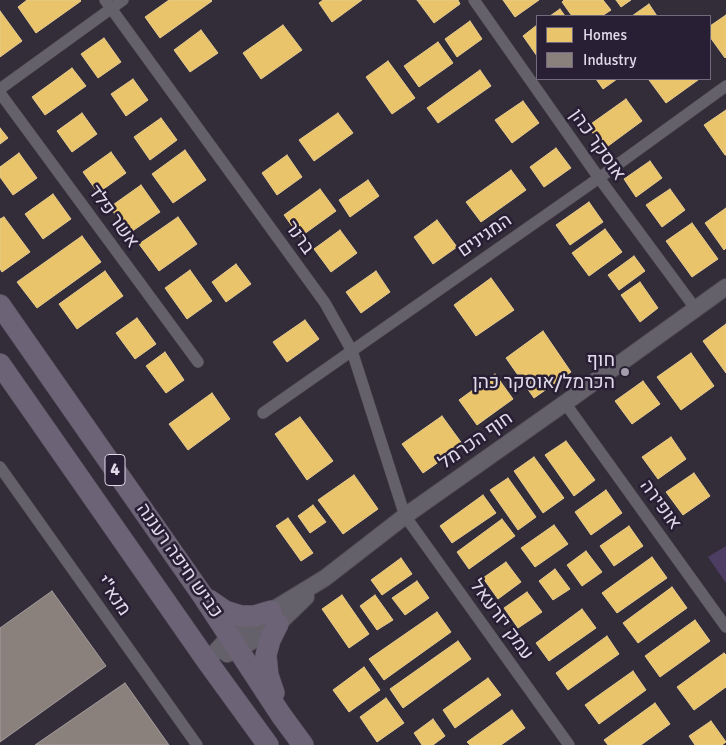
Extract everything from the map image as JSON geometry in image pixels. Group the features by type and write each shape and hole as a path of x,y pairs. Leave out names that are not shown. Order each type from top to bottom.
{"highway":[{"name":"כביש חיפה רעננה","path":"0,305 203,596 303,745"},
{"name":"כביש חיפה רעננה","path":"0,364 206,661 268,745"},
{"path":"203,596 225,611 241,616 275,618 266,655 268,675 281,714"}],"street":[{"path":"0,91 108,4 123,0"},
{"name":"אוסקר כהן","path":"474,0 599,178 695,308"},
{"name":"ברנר","path":"108,4 325,303 352,351 405,516"},
{"name":"המגינים","path":"263,413 599,178 726,86"},
{"name":"אשר פלד","path":"0,91 198,362"},
{"name":"חוף הכרמל","path":"206,661 275,618 405,516 726,286"},
{"name":"אופירה","path":"565,403 726,627"},
{"name":"מנא\"י","path":"0,467 197,745"},
{"name":"עמק יזרעאל","path":"405,516 568,745"}],"shaded area":[{"path":"726,546 726,583 708,557"}],"building: Homes":[{"path":"27,0 81,1 36,33 18,7"},
{"path":"169,0 212,1 160,38 145,17"},
{"path":"323,0 362,0 332,22 319,3"},
{"path":"417,0 458,0 460,4 434,23"},
{"path":"503,0 539,0 515,17"},
{"path":"564,0 603,0 611,10 604,15 571,15 562,2"},
{"path":"616,0 631,0 621,7"},
{"path":"649,4 656,15 633,15"},
{"path":"560,9 564,15 551,15"},
{"path":"0,11 22,41 0,57"},
{"path":"726,15 725,58 711,38 711,25"},
{"path":"470,21 482,39 457,57 445,39"},
{"path":"283,25 302,50 261,79 243,53"},
{"path":"536,26 536,55 523,36"},
{"path":"201,30 218,53 190,72 174,50"},
{"path":"104,38 121,62 98,78 81,54"},
{"path":"438,42 453,63 419,87 404,66"},
{"path":"388,61 415,98 392,114 366,77"},
{"path":"72,68 86,86 45,115 32,97"},
{"path":"480,70 491,86 438,123 427,108"},
{"path":"133,79 148,100 126,116 111,94"},
{"path":"597,80 616,80 603,89"},
{"path":"649,80 698,80 666,103"},
{"path":"626,99 642,121 604,149 588,126"},
{"path":"523,101 539,123 512,143 495,120"},
{"path":"726,110 726,155 725,155 704,125"},
{"path":"82,113 97,134 72,152 57,131"},
{"path":"338,113 353,133 314,161 299,140"},
{"path":"161,118 177,140 150,160 134,137"},
{"path":"0,128 8,138 0,144"},
{"path":"556,148 571,168 544,187 530,167"},
{"path":"185,150 206,180 173,203 152,174"},
{"path":"111,152 126,173 98,193 83,172"},
{"path":"19,153 37,178 13,195 0,177 0,167"},
{"path":"287,155 302,177 277,195 262,173"},
{"path":"650,161 662,178 636,197 624,179"},
{"path":"511,170 526,190 481,222 466,202"},
{"path":"368,180 379,196 350,217 339,200"},
{"path":"141,185 160,212 128,234 110,207"},
{"path":"320,189 336,211 300,237 284,215"},
{"path":"670,189 685,210 662,227 646,205"},
{"path":"53,194 71,219 43,239 25,214"},
{"path":"589,202 603,222 570,245 556,225"},
{"path":"726,208 726,248 724,250 705,223"},
{"path":"4,217 30,252 2,272 0,269 0,219"},
{"path":"178,217 197,244 159,271 139,244"},
{"path":"437,220 457,247 433,264 414,237"},
{"path":"692,223 718,259 692,277 666,241"},
{"path":"605,229 622,252 589,276 572,253"},
{"path":"340,230 357,253 331,272 314,249"},
{"path":"82,236 101,262 37,308 17,282"},
{"path":"634,256 645,271 619,290 608,275"},
{"path":"236,264 251,284 226,302 212,282"},
{"path":"190,270 212,301 187,319 165,288"},
{"path":"105,271 123,296 77,329 59,304"},
{"path":"376,271 390,292 361,313 346,292"},
{"path":"491,278 514,310 476,336 454,305"},
{"path":"640,282 658,308 640,322 621,295"},
{"path":"137,318 156,344 135,359 116,333"},
{"path":"305,320 319,339 287,362 273,342"},
{"path":"726,324 726,373 703,341"},
{"path":"543,331 571,372 534,398 506,358"},
{"path":"165,352 184,380 166,393 146,366"},
{"path":"691,353 714,386 681,410 657,377"},
{"path":"495,374 513,399 477,425 459,400"},
{"path":"643,381 660,404 632,424 615,401"},
{"path":"212,393 230,419 188,450 169,424"},
{"path":"442,416 463,445 423,473 402,444"},
{"path":"300,417 333,461 307,480 275,434"},
{"path":"671,437 686,459 658,479 642,457"},
{"path":"566,441 595,480 574,496 545,455"},
{"path":"534,457 564,498 543,513 514,471"},
{"path":"694,473 710,496 683,515 666,492"},
{"path":"354,475 378,509 343,534 318,500"},
{"path":"508,478 536,517 518,530 490,490"},
{"path":"606,490 622,513 591,535 575,512"},
{"path":"483,495 496,513 452,543 440,526"},
{"path":"313,505 326,522 310,533 298,516"},
{"path":"288,518 313,553 301,561 276,526"},
{"path":"502,519 515,536 469,569 457,552"},
{"path":"554,525 568,544 535,567 521,548"},
{"path":"629,526 643,546 614,566 600,546"},
{"path":"586,551 602,572 582,586 567,565"},
{"path":"652,557 667,578 617,613 602,593"},
{"path":"401,558 412,574 382,595 371,580"},
{"path":"506,562 521,582 498,599 483,578"},
{"path":"555,569 570,589 553,600 539,581"},
{"path":"417,581 429,598 405,615 392,598"},
{"path":"672,587 687,608 638,643 623,623"},
{"path":"527,592 542,612 518,628 504,608"},
{"path":"342,595 369,634 349,648 322,609"},
{"path":"375,595 393,620 377,630 360,606"},
{"path":"582,609 596,628 549,661 536,643"},
{"path":"437,612 451,632 384,680 369,659"},
{"path":"695,620 710,641 660,677 645,656"},
{"path":"607,636 619,654 568,690 556,673"},
{"path":"458,641 471,659 403,708 390,689"},
{"path":"724,653 726,655 726,687 694,710 677,687"},
{"path":"364,667 380,690 349,712 333,690"},
{"path":"633,671 646,690 599,724 585,705"},
{"path":"488,678 501,695 455,728 443,710"},
{"path":"386,698 404,723 377,742 360,717"},
{"path":"655,703 670,724 641,745 608,745 604,740"},
{"path":"512,710 525,728 501,745 470,745 467,742"},
{"path":"433,719 445,736 433,745 422,745 414,733"},
{"path":"711,721 726,742 722,745 695,745 689,736"}],"building: Industry":[{"path":"52,591 106,666 0,742 0,628"},
{"path":"125,683 169,745 35,745"}],"place":[{"name":"חוף הכרמל/אוסקר כהן","path":"625,372"}]}
